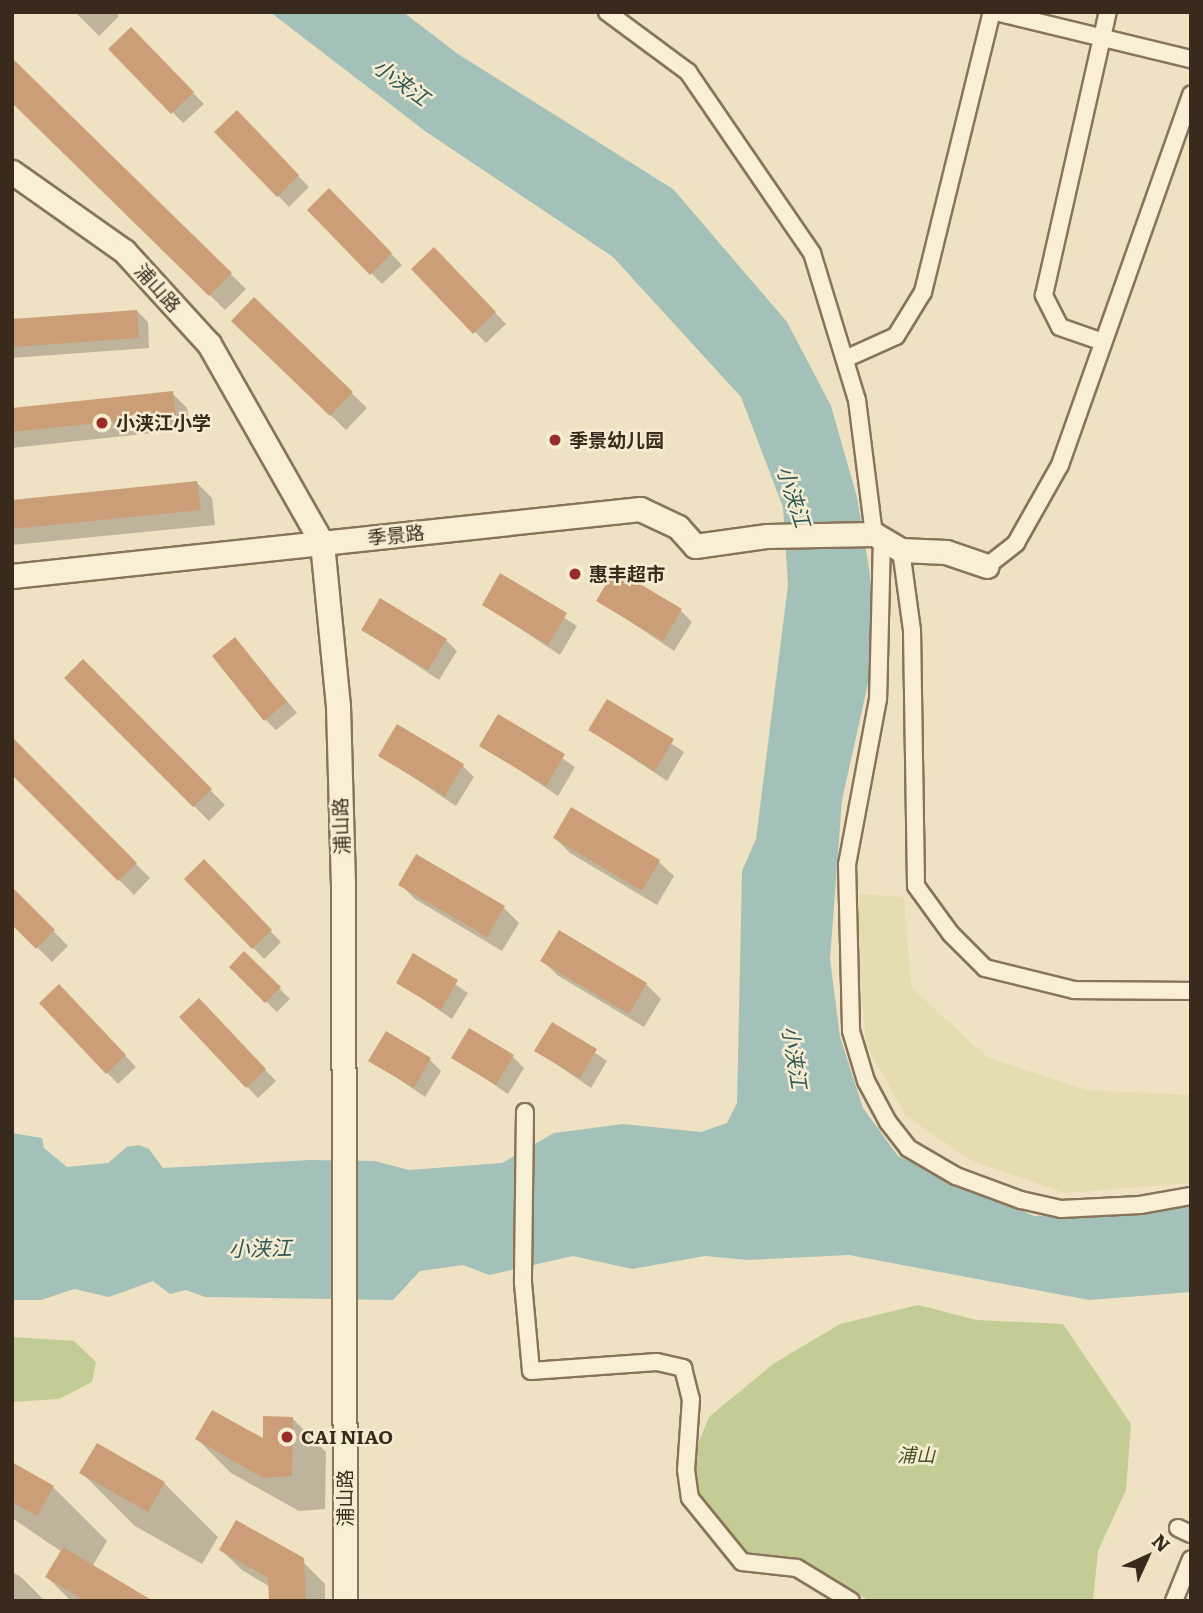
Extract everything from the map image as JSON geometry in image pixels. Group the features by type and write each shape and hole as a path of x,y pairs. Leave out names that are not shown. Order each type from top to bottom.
{"street":[{"path":"607,12 688,72 812,254 857,400 885,541 912,630 916,886 951,934 985,968 1074,990 1191,991"},
{"path":"845,359 896,336 923,292 994,12 1191,59"},
{"path":"1103,342 1060,327 1044,295 1108,12"},
{"path":"885,541 946,552 987,566 1016,543 1060,465 1191,94"},
{"name":"浦山路","path":"12,173 124,251 209,344 321,544 338,706 344,1098 345,1601"},
{"name":"季景路","path":"12,576 640,509 678,527 695,546 767,536 885,541"},
{"path":"885,541 878,699 848,864 849,1004 866,1081 888,1122 908,1148 956,1176 1021,1200 1061,1209 1191,1196"},
{"path":"525,1112 523,1283 531,1371 657,1362 683,1368 691,1399 686,1470 690,1499 742,1562 797,1568 851,1601"},
{"path":"1174,1601 1191,1559"}],"shaded area":[{"path":"859,894 904,897 911,987 988,1058 1086,1090 1191,1095 1191,1183 1065,1193 974,1162 906,1116 867,1046 858,965"}],"green space":[{"name":"浦山","path":"918,1305 977,1320 1063,1324 1131,1424 1126,1490 1098,1551 1093,1601 870,1601 800,1561 737,1553 701,1504 693,1456 709,1417 773,1364 840,1324"},
{"path":"12,1337 74,1341 96,1362 92,1382 59,1399 12,1402"}],"water":[{"name":"小浃江","path":"270,12 403,12 458,54 673,189 787,322 831,406 857,497 870,575 871,670 842,800 830,959 840,1037 863,1108 898,1156 1034,1216 1145,1211 1191,1203 1191,1292 1089,1300 849,1255 748,1260 705,1256 632,1269 573,1256 489,1275 463,1265 420,1271 393,1300 205,1297 186,1290 170,1294 153,1281 109,1297 74,1289 41,1300 12,1300 12,1133 42,1138 44,1148 67,1167 108,1163 127,1147 139,1145 149,1149 163,1168 310,1160 375,1161 409,1170 502,1163 554,1133 623,1124 701,1132 727,1123 737,1103 742,871 756,839 788,585 783,507 741,397 613,257 425,131"}],"building":[{"path":"131,27 194,92 171,114 108,49"},
{"path":"12,58 232,273 209,296 12,103"},
{"path":"237,110 299,175 277,197 214,132"},
{"path":"329,188 392,253 370,275 307,210"},
{"path":"434,247 496,312 473,334 411,269"},
{"path":"254,297 353,392 330,416 231,321"},
{"path":"137,310 139,338 12,347 12,319"},
{"path":"173,391 176,415 12,432 12,408"},
{"path":"197,481 201,510 12,529 12,500"},
{"path":"615,569 682,609 663,641 596,601"},
{"path":"500,573 567,613 548,645 482,605"},
{"path":"380,598 447,639 428,670 361,630"},
{"path":"235,637 287,702 264,721 212,656"},
{"path":"83,659 212,789 193,807 64,678"},
{"path":"607,699 674,739 655,771 588,730"},
{"path":"498,714 565,754 546,786 479,746"},
{"path":"397,724 464,764 445,796 378,756"},
{"path":"12,737 137,863 118,881 12,775"},
{"path":"571,807 660,860 642,891 553,838"},
{"path":"416,854 505,906 487,937 398,885"},
{"path":"204,859 272,930 252,949 184,879"},
{"path":"12,887 55,930 36,949 12,925"},
{"path":"559,930 647,983 629,1014 540,961"},
{"path":"244,951 281,987 265,1003 229,967"},
{"path":"413,953 458,980 441,1010 396,983"},
{"path":"59,984 126,1055 106,1074 39,1003"},
{"path":"199,998 266,1069 246,1088 179,1017"},
{"path":"552,1022 597,1049 580,1078 534,1051"},
{"path":"469,1028 514,1055 496,1085 451,1058"},
{"path":"386,1031 431,1058 414,1088 368,1061"},
{"path":"212,1410 263,1438 263,1416 293,1417 292,1476 263,1478 195,1439"},
{"path":"97,1443 165,1482 148,1512 79,1473"},
{"path":"12,1462 54,1486 37,1516 12,1502"},
{"path":"236,1520 304,1558 306,1601 269,1601 268,1578 219,1550"},
{"path":"63,1547 153,1601 85,1601 45,1577"}],"place":[{"name":"小浃江小学","path":"102,423"},
{"name":"季景幼儿园","path":"555,440"},
{"name":"惠丰超市","path":"575,574"},
{"name":"CAI NIAO","path":"287,1437"}]}
